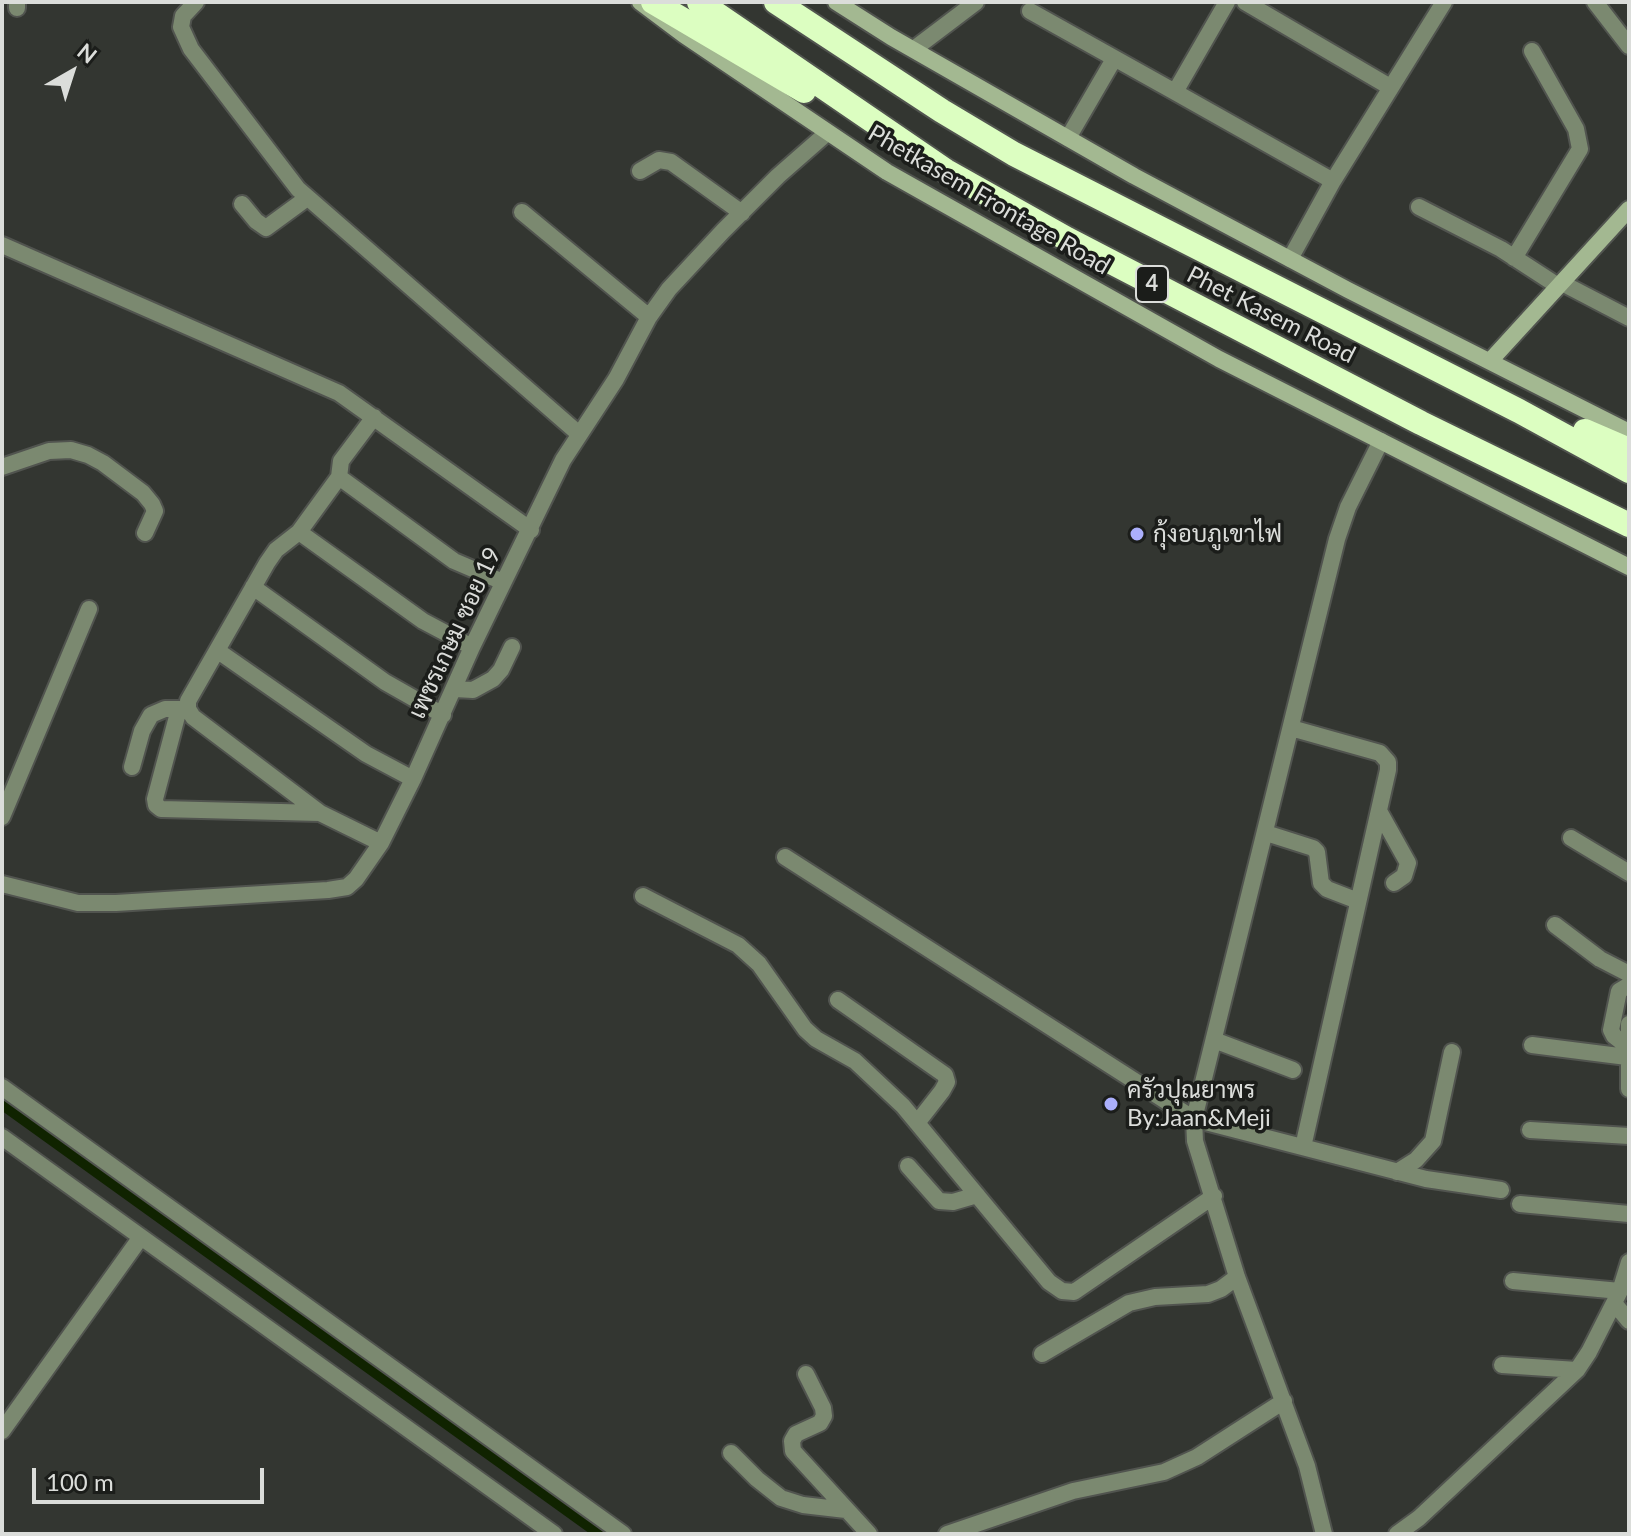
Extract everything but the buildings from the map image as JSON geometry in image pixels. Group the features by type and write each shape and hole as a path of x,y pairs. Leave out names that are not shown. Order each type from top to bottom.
{"highway":[{"path":"653,2 946,171"},
{"name":"Phet Kasem Road","path":"699,2 946,171 1176,297 1629,525"},
{"name":"Phet Kasem Road","path":"776,2 942,111 1014,154 1443,371 1629,471"},
{"path":"1443,371 1629,450"},
{"path":"1461,442 1629,544"}],"main road":[{"name":"Phetkasem Frontage Road","path":"640,2 887,172 1219,359 1629,567"},
{"path":"836,2 1068,138 1290,259 1629,432"},
{"path":"1490,361 1629,209"}],"street":[{"path":"196,2 183,16 181,27 191,49 307,198 579,434"},
{"path":"914,49 976,2"},
{"path":"1175,92 1227,2"},
{"path":"1245,2 1390,87"},
{"path":"1290,259 1333,181 1444,2"},
{"path":"1595,2 1629,46"},
{"path":"1030,11 1333,181"},
{"path":"1514,258 1580,149 1576,129 1532,51"},
{"path":"1068,138 1114,59"},
{"name":"เพชรเกษม ซอย 19","path":"2,884 78,903 328,890 347,887 356,879 381,843 413,779 472,647 563,460 616,379 649,317 669,289 742,213 827,133"},
{"path":"640,171 659,160 671,162 742,213"},
{"path":"242,204 266,228 307,198"},
{"path":"1419,207 1560,285 1629,318"},
{"path":"522,212 649,317"},
{"path":"2,245 339,393 531,530"},
{"path":"320,813 161,809 155,799 183,709 276,550 299,532 339,477 341,461 374,417"},
{"path":"1324,1534 1307,1466 1237,1277 1195,1141 1194,1119 1337,539 1348,507 1381,441"},
{"path":"2,467 49,451 71,450 88,455 133,486 152,504 155,511 145,533"},
{"path":"339,477 454,561 503,582"},
{"path":"299,532 423,621 472,647"},
{"path":"253,587 385,682 443,715"},
{"path":"2,817 89,609"},
{"path":"455,689 473,690 493,679 512,647"},
{"path":"218,651 366,754 413,779"},
{"path":"132,767 142,731 151,715 165,709 183,709 320,813 381,843"},
{"path":"1291,728 1380,753 1385,757 1388,770 1303,1147"},
{"path":"1379,811 1408,863 1404,876 1394,883"},
{"path":"1266,833 1313,848 1317,852 1321,883 1327,889 1358,901"},
{"path":"1571,838 1629,873"},
{"path":"785,857 1194,1119 1426,1179 1501,1190"},
{"path":"643,896 738,945 759,964 805,1029 816,1039 855,1061 903,1106 1049,1282 1062,1291 1074,1292 1214,1196"},
{"path":"1555,925 1607,964 1629,974"},
{"path":"1628,1052 1611,1030 1619,991 1629,985"},
{"path":"838,1000 945,1075 947,1082 942,1091 917,1123"},
{"path":"1629,1024 1629,1089"},
{"path":"1214,1040 1293,1070"},
{"path":"1532,1045 1628,1052"},
{"path":"1397,1172 1416,1160 1433,1141 1452,1052"},
{"path":"2,1087 623,1534"},
{"path":"1530,1130 1629,1136"},
{"path":"2,1137 554,1534"},
{"path":"908,1166 939,1201 953,1202 977,1195"},
{"path":"1520,1204 1629,1214"},
{"path":"2,1431 141,1237"},
{"path":"1397,1534 1419,1518 1577,1370 1617,1297 1629,1262"},
{"path":"1042,1354 1129,1303 1155,1297 1208,1294 1237,1277"},
{"path":"1513,1281 1617,1297"},
{"path":"1617,1297 1629,1321"},
{"path":"1502,1365 1577,1370"},
{"path":"806,1374 824,1416 820,1423 796,1434 792,1441 793,1451 869,1534"},
{"path":"947,1534 1073,1491 1164,1472 1197,1457 1284,1401"},
{"path":"731,1453 781,1498 803,1505 846,1510"}],"waterway":[{"path":"2,1101 604,1534"}],"place":[{"name":"กุ้งอบภูเขาไฟ","path":"1137,534"},
{"name":"ครัวปุณยาพร By:Jaan&Meji","path":"1111,1104"}]}
